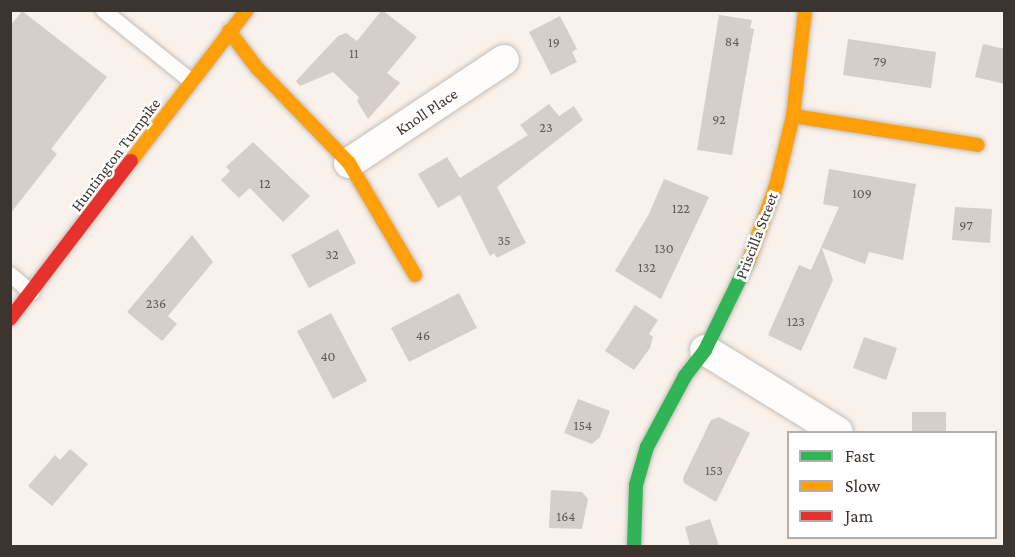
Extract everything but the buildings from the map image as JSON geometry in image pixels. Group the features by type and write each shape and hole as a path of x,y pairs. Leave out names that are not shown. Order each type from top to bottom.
{"street":[{"name":"Priscilla Street","path":"634,546 633,502 647,447 685,376 705,350 744,272 776,186 793,116 805,10"},
{"name":"Huntington Turnpike","path":"10,319 245,11"},
{"path":"229,31 257,68 350,163 415,275"},
{"name":"Knoll Place","path":"350,163 504,60"},
{"path":"793,116 978,145"},
{"path":"705,350 836,431"}],"lane":[{"path":"103,10 191,81"},
{"path":"10,274 31,292"}],"traffic: fast":[{"path":"634,546 636,485 647,447 685,376 705,350 749,260"}],"traffic: slow":[{"path":"131,161 247,10"},
{"path":"749,260 776,186 793,116 805,10"},
{"path":"229,31 257,68 349,163 415,275"},
{"path":"793,116 978,145"}],"traffic: jam":[{"path":"10,319 131,161"}]}
